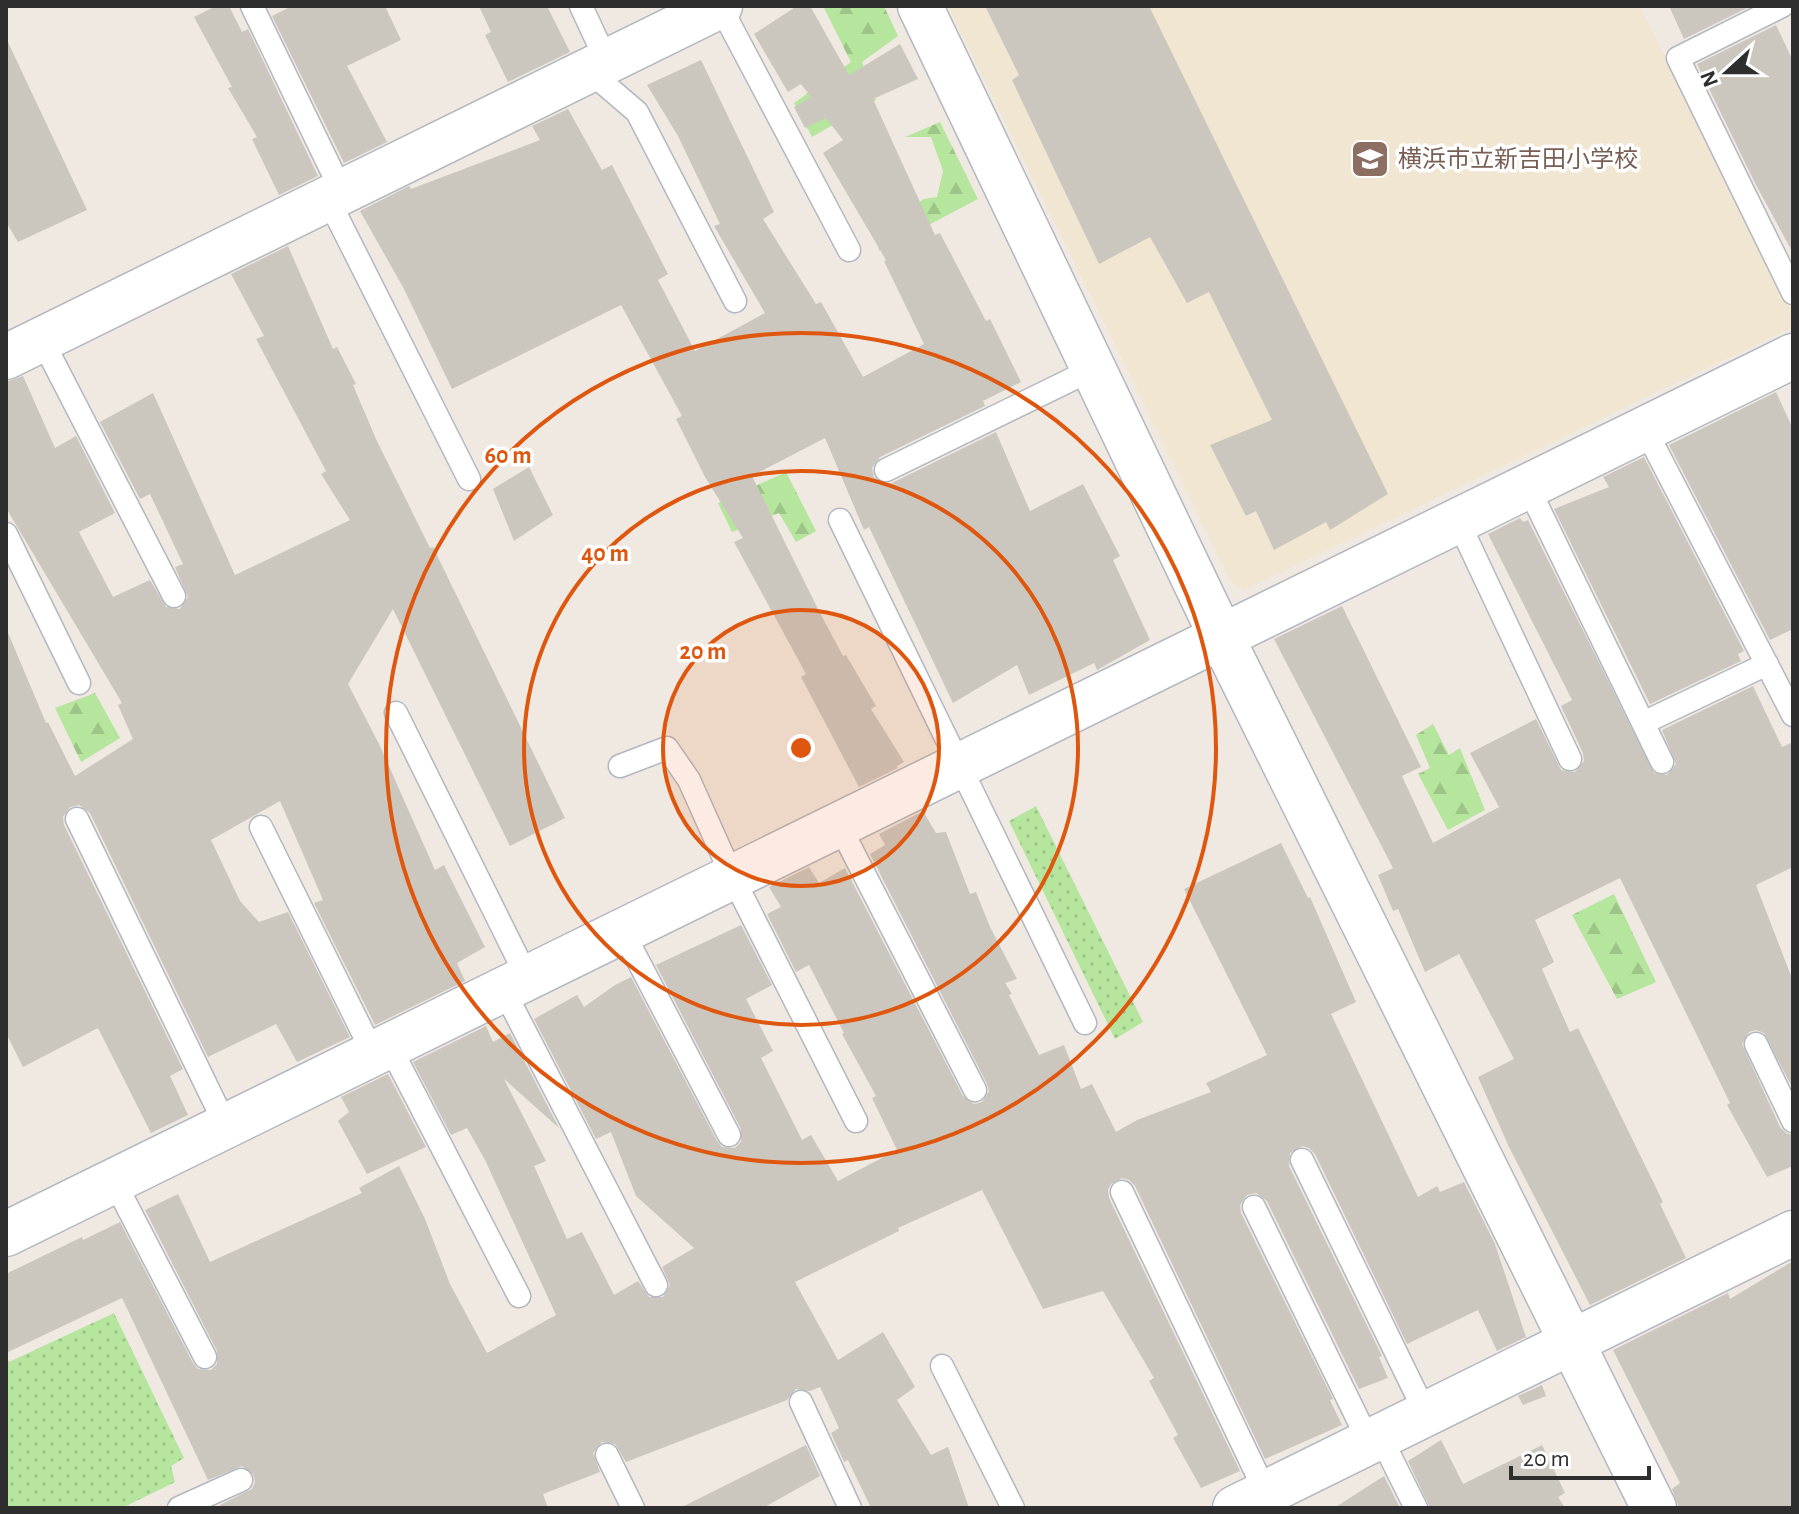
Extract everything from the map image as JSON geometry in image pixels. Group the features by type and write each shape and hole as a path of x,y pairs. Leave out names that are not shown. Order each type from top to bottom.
{"street":[{"path":"24,348 720,6"},
{"path":"920,6 1222,638 1654,1508"},
{"path":"9,1226 114,1181 1793,356"},
{"path":"1251,1500 1793,1233"}],"lane":[{"path":"252,6 335,196 469,479"},
{"path":"581,6 598,66 637,112 735,301"},
{"path":"720,6 849,250"},
{"path":"1782,6 1678,58 1793,293"},
{"path":"1790,6 1793,12"},
{"path":"24,348 174,596"},
{"path":"886,470 1093,369"},
{"path":"1645,429 1793,715"},
{"path":"1528,487 1662,762"},
{"path":"840,520 1085,1023"},
{"path":"1458,521 1570,759"},
{"path":"6,534 79,683"},
{"path":"1643,723 1767,664"},
{"path":"396,713 515,983 656,1285"},
{"path":"620,766 667,748 689,780 732,876 856,1121"},
{"path":"77,819 226,1126"},
{"path":"839,825 975,1090"},
{"path":"261,827 519,1296"},
{"path":"622,930 729,1135"},
{"path":"1756,1044 1793,1121"},
{"path":"1302,1160 1426,1414"},
{"path":"114,1181 205,1357"},
{"path":"1122,1192 1251,1500"},
{"path":"1254,1207 1374,1439 1416,1508"},
{"path":"942,1366 1013,1508"},
{"path":"801,1402 850,1508"},
{"path":"607,1455 633,1508"},
{"path":"179,1508 241,1480"}],"shaded area":[{"name":"横浜市立新吉田小学校","path":"948,6 1640,6 1793,312 1793,327 1244,590 1232,583"}],"green space":[{"path":"823,6 884,6 898,36 862,62 876,100 812,137 794,103 851,62"},
{"path":"940,122 978,199 879,251 874,231 924,199 937,197 943,171 931,137 905,137"},
{"path":"786,472 816,531 796,542 779,513 732,532 718,503"},
{"path":"95,693 120,738 81,762 55,708"},
{"path":"1433,724 1449,755 1460,748 1485,810 1448,830 1418,774 1430,768 1416,735"},
{"path":"1036,806 1143,1022 1115,1039 1009,821"},
{"path":"1614,894 1656,982 1617,999 1572,915"},
{"path":"114,1313 184,1458 171,1466 175,1482 122,1508 6,1508 6,1357 9,1362"}],"building":[{"path":"216,6 229,6 242,32 248,29 318,176 279,195 252,139 257,137 228,88 232,87 194,17"},
{"path":"292,6 385,6 401,40 347,66 387,142 344,163 272,16"},
{"path":"479,6 547,6 570,52 508,82 485,35 491,32"},
{"path":"797,6 810,6 849,75 900,44 918,79 873,99 935,235 940,233 986,321 990,319 1021,382 983,401 985,406 880,457 872,468 874,477 884,484 892,483 996,432 1030,511 1083,484 1120,556 1113,560 1150,640 1097,670 1094,663 1029,695 1017,665 953,703 869,527 864,530 825,438 752,476 843,656 846,655 876,706 871,709 904,762 859,787 801,677 806,674 734,542 743,538 705,477 676,419 682,416 621,305 452,389 404,289 360,211 409,186 411,189 540,140 532,126 568,109 602,170 612,165 668,274 658,280 695,351 765,313 714,226 720,224 678,136 647,85 701,60 774,212 763,219 816,304 821,302 863,377 924,344 886,260 823,153 843,140 826,118 805,128 794,107 811,97 801,84 788,92 754,34"},
{"path":"985,6 1149,6 1388,494 1330,530 1326,522 1274,550 1256,511 1246,516 1210,445 1272,420 1209,292 1187,303 1150,237 1099,264 1012,80 1019,75"},
{"path":"1669,6 1751,6 1684,39"},
{"path":"1776,25 1793,61 1793,253 1697,64"},
{"path":"6,38 87,210 18,242 6,222"},
{"path":"288,246 333,349 337,347 356,384 353,385 376,439 430,548 433,547 565,818 510,846 393,609 348,684 380,746 435,870 444,865 485,947 457,963 465,981 375,1025 314,903 323,900 280,801 211,840 240,901 259,922 288,912 350,1037 297,1062 276,1024 208,1057 90,813 79,805 70,807 63,817 64,825 183,1069 170,1076 188,1115 151,1133 98,1028 23,1067 6,1033 6,628 46,723 75,776 133,739 118,705 122,703 6,508 6,382 23,376 55,448 76,436 115,513 79,532 113,597 150,580 166,607 180,609 188,597 175,567 183,564 150,494 140,499 100,422 153,393 235,575 350,520 321,474 326,471 256,339 264,336 231,274"},
{"path":"1776,392 1793,429 1793,629 1770,640 1669,445"},
{"path":"1644,457 1744,651 1738,654 1741,661 1650,704 1554,509 1609,487 1603,477"},
{"path":"529,467 553,515 514,541 493,489"},
{"path":"1520,518 1523,522 1528,520 1654,773 1667,775 1676,764 1662,730 1753,686 1782,747 1793,742 1793,867 1756,885 1793,981 1793,1089 1764,1033 1756,1030 1749,1032 1742,1044 1780,1127 1793,1135 1793,1166 1767,1177 1727,1105 1730,1103 1620,878 1535,920 1554,962 1542,969 1570,1032 1578,1028 1663,1202 1660,1204 1686,1258 1590,1305 1509,1147 1478,1077 1514,1059 1459,954 1425,972 1398,909 1393,911 1378,875 1393,868 1274,639 1342,606 1421,767 1402,776 1433,843 1499,807 1470,753 1536,719 1561,770 1575,772 1584,761 1561,706 1572,700 1488,534"},
{"path":"923,811 936,833 946,832 970,894 976,892 1017,979 1005,983 1039,1055 1064,1045 1081,1089 1092,1084 1116,1132 1137,1120 1211,1092 1206,1083 1267,1055 1184,889 1281,843 1310,897 1356,1002 1331,1014 1418,1197 1437,1186 1440,1192 1464,1182 1495,1244 1526,1337 1497,1351 1478,1310 1407,1344 1315,1154 1302,1146 1290,1153 1289,1166 1382,1356 1379,1357 1388,1378 1359,1389 1267,1201 1256,1193 1247,1195 1240,1205 1241,1213 1333,1399 1330,1400 1342,1425 1265,1459 1135,1186 1122,1178 1111,1184 1108,1190 1109,1198 1240,1471 1201,1488 1173,1438 1178,1435 1149,1381 1154,1378 1103,1291 1043,1309 982,1190 898,1228 899,1231 795,1282 838,1360 883,1332 915,1387 897,1400 931,1455 948,1447 969,1508 871,1508 831,1433 839,1428 820,1387 810,1391 796,1389 787,1400 626,1462 615,1444 602,1442 593,1453 600,1472 543,1494 548,1508 222,1508 220,1505 252,1489 255,1482 253,1474 242,1466 208,1480 122,1298 6,1353 6,1274 120,1222 193,1363 198,1369 211,1370 217,1364 217,1351 145,1210 178,1194 210,1262 362,1193 359,1188 399,1166 425,1219 450,1284 487,1353 556,1315 485,1160 467,1128 451,1135 413,1062 486,1026 493,1042 510,1033 559,1128 504,1079 546,1161 534,1166 567,1239 582,1232 614,1295 638,1281 649,1297 663,1297 670,1285 662,1267 694,1248 636,1196 611,1132 596,1139 534,1019 577,995 584,1007 631,977 717,1141 722,1147 735,1148 741,1142 741,1129 656,965 741,925 772,985 746,999 773,1051 761,1058 802,1140 811,1135 838,1181 897,1150 872,1098 876,1096 809,965 796,972 767,914 781,907 769,887 809,867 819,883 845,868 963,1096 974,1104 982,1102 989,1091 987,1084 870,854 885,845 879,834"},
{"path":"388,1074 426,1147 367,1174 338,1121 349,1112 341,1097"},
{"path":"1793,1261 1793,1508 1679,1508 1672,1489 1680,1483 1613,1350 1728,1293 1730,1299"},
{"path":"1542,1385 1546,1396 1523,1405 1518,1396"},
{"path":"1441,1440 1463,1484 1542,1445 1565,1493 1558,1497 1565,1508 1430,1508 1408,1461"},
{"path":"806,1445 820,1476 763,1508 680,1508"},
{"path":"1384,1476 1400,1508 1334,1508"}],"place":[{"name":"横浜市立新吉田小学校","path":"1370,159"}]}
